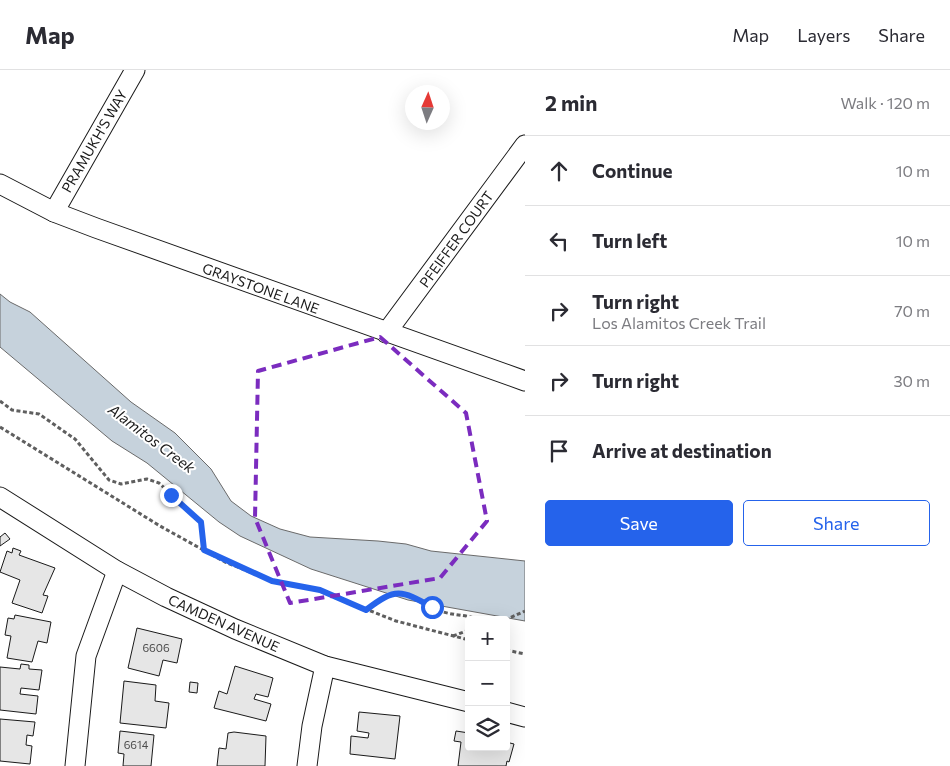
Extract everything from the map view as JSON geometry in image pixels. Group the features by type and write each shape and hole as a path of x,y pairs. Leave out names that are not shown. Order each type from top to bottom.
{"street":[{"name":"PRAMUKH'S WAY","path":"54,212 134,70"},
{"name":"PFEIFFER COURT","path":"386,333 525,145"},
{"name":"GRAYSTONE LANE","path":"0,184 54,212 386,333 525,381"},
{"name":"CAMDEN AVENUE","path":"0,497 117,571 166,597 235,629 325,666 465,701"},
{"path":"74,766 86,656 117,571"},
{"path":"307,766 312,726 325,666"},
{"path":"510,713 525,717"}],"path":[{"path":"0,401 12,410 39,414 75,439 109,480 121,484 147,479 159,483 201,522 204,550"},
{"path":"0,427 204,550 272,581 320,590 396,621 465,639"},
{"path":"366,610 381,599 398,593 407,593 442,612 471,616"},
{"path":"510,618 525,611"},
{"path":"453,636 465,632"},
{"path":"510,651 525,654"}],"highlighted area":[{"path":"380,337 466,413 487,521 440,578 290,603 255,518 258,371"}],"water":[{"name":"Alamitos Creek","path":"0,294 10,302 30,312 131,402 175,433 211,469 231,501 251,516 280,529 310,537 406,544 431,551 525,561 525,621 510,618 510,616 497,616 408,600 311,569 240,536 219,522 147,463 112,441 0,347"}],"building":[{"path":"5,533 10,539 0,546 0,537"},
{"path":"13,548 21,551 19,555 55,568 43,595 48,596 42,613 12,603 20,580 0,572 7,551 12,553"},
{"path":"15,615 51,622 47,643 38,641 32,662 7,658 11,636 5,635 8,618 14,619"},
{"path":"137,628 182,639 177,663 163,660 159,676 128,668"},
{"path":"21,664 29,665 29,669 42,670 39,690 21,688 20,694 38,696 36,714 0,710 0,667 20,669"},
{"path":"235,666 273,678 268,697 256,694 254,699 271,704 266,721 214,708 219,691 227,694"},
{"path":"124,681 156,685 155,701 169,703 166,728 120,723"},
{"path":"190,682 198,683 197,693 189,692"},
{"path":"359,712 400,716 395,759 350,754 351,736 368,738 369,733 357,731"},
{"path":"0,719 35,722 33,736 27,735 26,745 32,746 30,764 0,761"},
{"path":"120,731 154,735 151,766 123,766 124,754 118,753"},
{"path":"456,731 465,732 465,751 510,751 510,743 514,744 506,766 458,766 461,742 454,741"},
{"path":"228,733 266,736 265,766 217,766 219,748 226,749"}],"route":[{"path":"171,495 201,522 204,550 225,562 272,581 320,590 366,610 381,599 398,593 407,593 432,607"}]}
